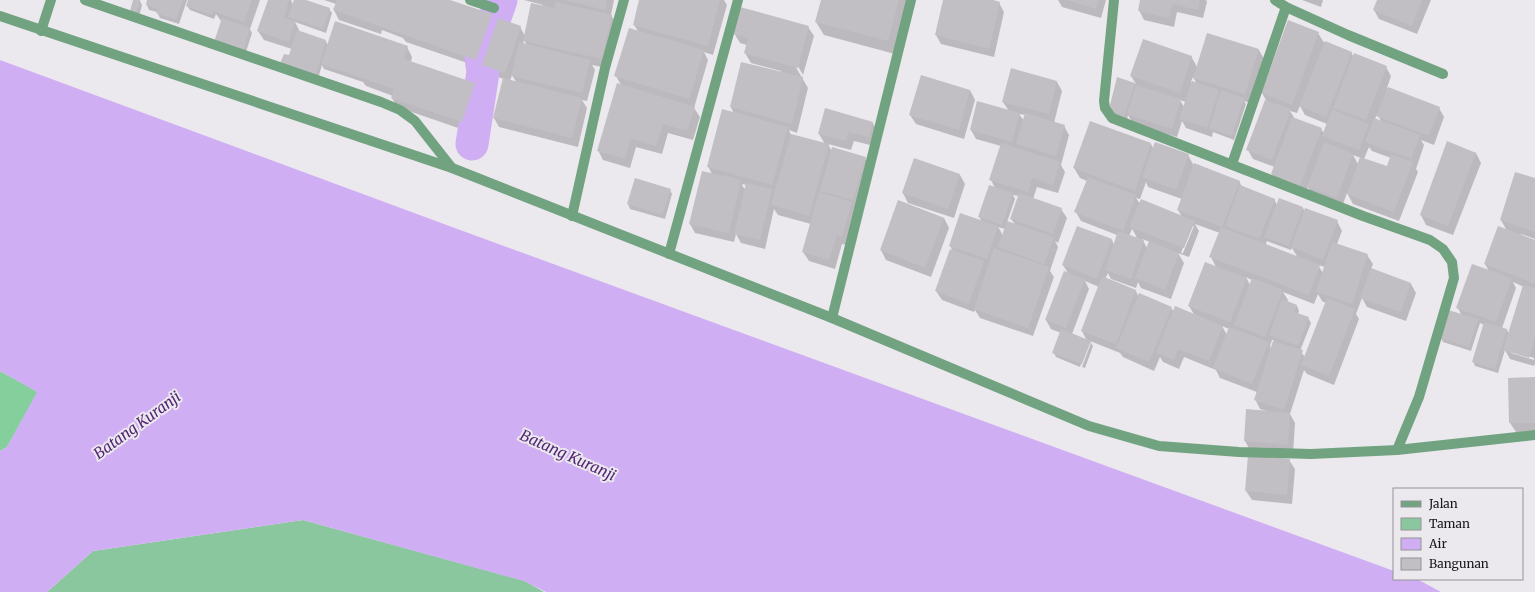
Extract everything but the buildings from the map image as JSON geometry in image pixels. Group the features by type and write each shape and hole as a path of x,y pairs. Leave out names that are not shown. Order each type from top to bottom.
{"street":[{"path":"41,31 51,0"},
{"path":"85,0 400,110 415,121 452,168"},
{"path":"470,0 494,8"},
{"path":"572,216 605,68 624,0"},
{"path":"668,254 738,0"},
{"path":"832,318 911,0"},
{"path":"1114,0 1104,94 1104,101 1112,118 1363,216 1430,240 1443,249 1452,262 1454,278 1423,382 1397,450"},
{"path":"1275,0 1286,7 1443,74"},
{"path":"1232,164 1286,7"},
{"path":"0,16 452,168 832,318 1089,426 1159,446 1239,452 1311,454 1397,450 1535,435"}],"green space":[{"path":"0,371 38,392 7,447 0,451"},
{"path":"303,520 525,581 544,592 47,592 93,551"}],"water":[{"name":"Batang Kuranji","path":"0,60 452,227 1393,571 1393,580 1419,580 1441,592 546,592 524,581 303,520 93,551 47,592 0,592 0,451 7,447 37,392 0,371"}],"waterway":[{"path":"472,144 483,72 481,58 501,0"}]}
